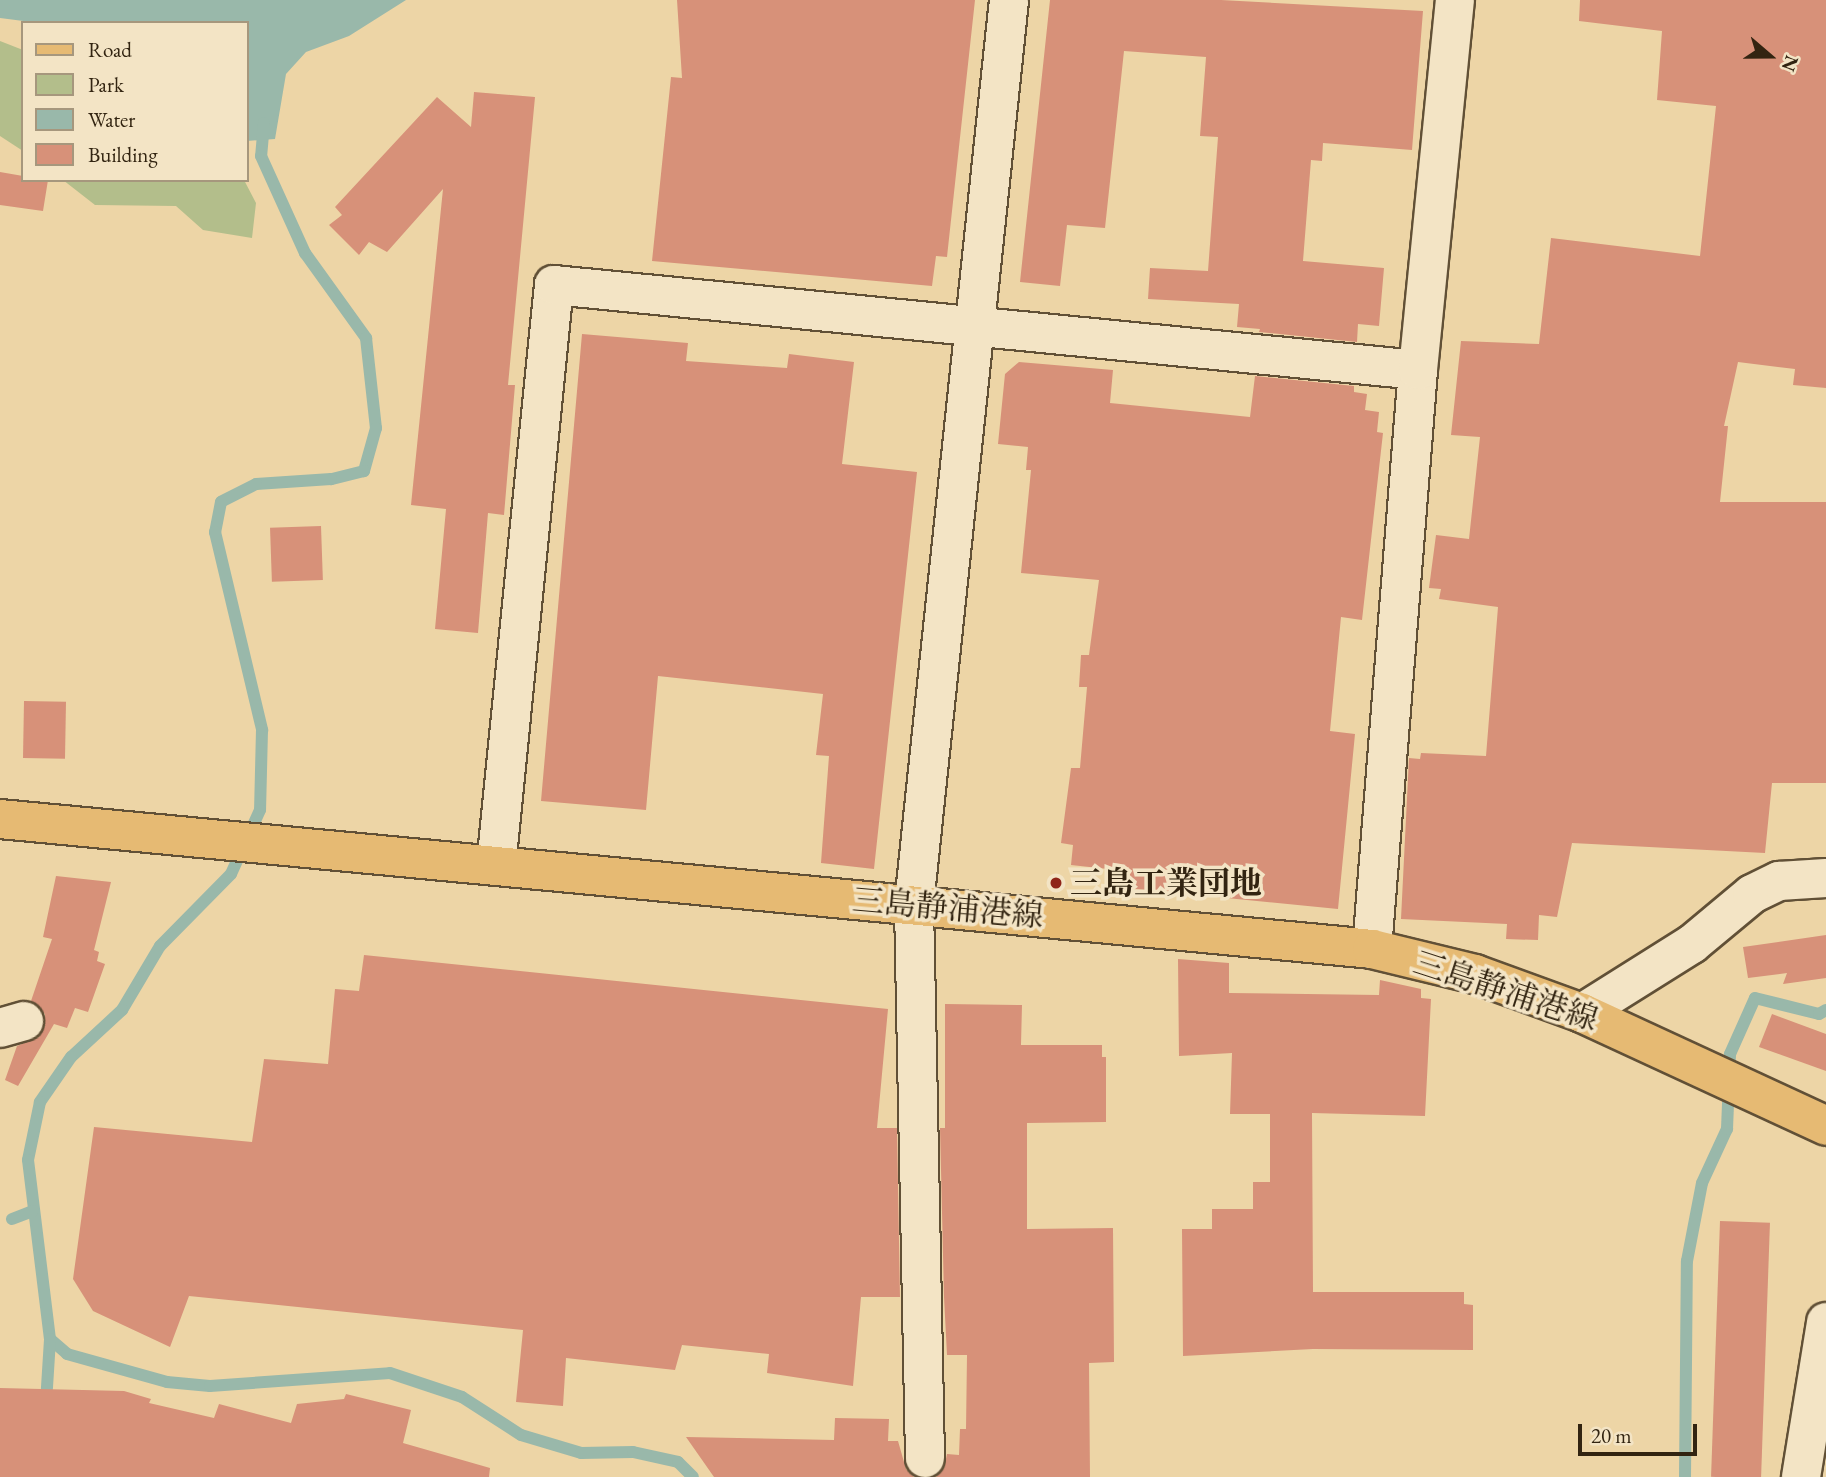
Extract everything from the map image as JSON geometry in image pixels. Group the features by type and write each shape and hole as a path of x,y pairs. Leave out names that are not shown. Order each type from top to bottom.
{"main road":[{"name":"三島静浦港線","path":"0,819 1371,949 1475,974 1582,1013 1826,1126"}],"street":[{"path":"925,1458 914,904 978,327 1009,0"},
{"path":"1371,949 1418,370 1455,0"},
{"path":"496,866 554,285 1418,370"},
{"path":"1582,1013 1692,944 1752,894 1779,881 1826,878"},
{"path":"1801,1477 1826,1322"}],"green space":[{"path":"0,41 21,49 21,150 0,136"},
{"path":"66,182 245,182 256,203 252,238 203,230 176,206 95,205"}],"water":[{"path":"0,0 406,0 349,36 306,52 286,74 275,139 248,141 248,21 23,21 0,18"}],"building":[{"path":"677,0 975,0 947,257 936,256 932,286 652,261 671,77 682,78"},
{"path":"1050,0 1221,0 1423,11 1412,150 1323,143 1322,161 1311,160 1303,261 1384,268 1379,326 1358,324 1357,342 1259,332 1260,329 1237,327 1239,304 1148,299 1150,268 1208,271 1218,137 1200,136 1206,57 1124,51 1105,228 1067,225 1060,286 1020,282"},
{"path":"1580,0 1826,0 1826,388 1793,385 1795,369 1738,362 1724,426 1728,426 1720,502 1826,502 1826,783 1772,783 1765,853 1572,843 1557,917 1539,915 1538,940 1506,939 1507,924 1401,919 1409,758 1420,759 1421,753 1486,756 1498,607 1439,599 1441,589 1429,588 1436,535 1469,539 1480,437 1451,435 1461,341 1539,344 1551,238 1700,256 1716,106 1657,100 1662,31 1579,21"},
{"path":"474,92 535,97 508,385 515,385 504,515 488,513 478,633 435,629 446,509 411,505 443,189 387,252 369,242 359,255 329,225 342,215 335,207 437,97 471,127"},
{"path":"0,172 21,176 21,182 48,182 43,211 0,205"},
{"path":"582,334 688,343 686,361 787,368 789,354 854,362 842,464 917,472 874,869 821,863 829,756 816,755 823,694 658,676 646,810 541,801"},
{"path":"1019,362 1113,370 1110,403 1250,417 1255,376 1354,386 1354,392 1367,394 1365,410 1379,412 1377,432 1383,433 1362,620 1341,617 1330,731 1355,734 1338,909 1116,887 1117,870 1071,865 1073,845 1061,843 1071,768 1080,768 1087,687 1079,687 1081,655 1089,655 1099,580 1021,573 1031,470 1026,470 1028,447 998,444 1005,374"},
{"path":"321,526 323,580 272,582 270,528"},
{"path":"24,701 66,702 65,759 23,758"},
{"path":"56,876 111,882 94,950 99,952 97,961 105,964 88,1012 75,1008 67,1028 54,1024 18,1086 5,1080 17,1046 39,1037 45,1026 45,1014 31,1001 52,939 43,937"},
{"path":"1826,935 1826,978 1783,984 1787,973 1748,978 1743,947"},
{"path":"364,955 888,1009 877,1128 897,1128 900,1297 861,1297 853,1386 767,1373 769,1354 682,1345 675,1370 566,1358 563,1406 516,1402 523,1330 189,1296 170,1347 93,1311 73,1279 94,1127 252,1142 264,1059 328,1064 335,989 359,991"},
{"path":"1178,959 1229,963 1229,993 1379,995 1380,980 1421,989 1421,998 1431,999 1425,1116 1312,1113 1313,1292 1464,1292 1464,1304 1473,1305 1473,1350 1313,1349 1183,1356 1182,1229 1212,1229 1212,1209 1253,1209 1253,1182 1270,1182 1270,1114 1230,1114 1232,1053 1179,1056"},
{"path":"945,1004 1022,1005 1021,1045 1102,1045 1102,1057 1106,1057 1106,1122 1027,1123 1027,1229 1113,1228 1114,1362 1089,1363 1090,1477 936,1477 944,1468 947,1454 959,1455 960,1429 966,1429 967,1355 947,1355 944,1297 940,1128 945,1128"},
{"path":"1772,1014 1826,1034 1826,1071 1759,1047"},
{"path":"1720,1221 1770,1223 1761,1477 1711,1477"},
{"path":"0,1388 124,1391 151,1399 149,1403 214,1418 219,1404 291,1423 297,1404 344,1399 346,1394 411,1410 403,1443 490,1468 489,1477 0,1477"},
{"path":"835,1418 889,1419 888,1441 898,1441 906,1469 914,1477 714,1477 686,1437 834,1440"}],"waterway":[{"path":"264,123 261,156 305,253 366,338 376,428 364,471 331,479 256,484 221,502 215,532 262,730 260,810 231,874 160,946 122,1010 71,1057 40,1102 28,1160 50,1339 67,1354 167,1382 210,1386 390,1373 462,1397 521,1435 581,1453 633,1452 678,1462 693,1477"},
{"path":"1685,1477 1687,1261 1702,1183 1727,1129 1730,1054 1755,998 1819,1014 1826,1010"},
{"path":"12,1219 33,1211"},
{"path":"46,1403 50,1339"}],"place":[{"name":"三島工業団地","path":"1056,883"}]}
